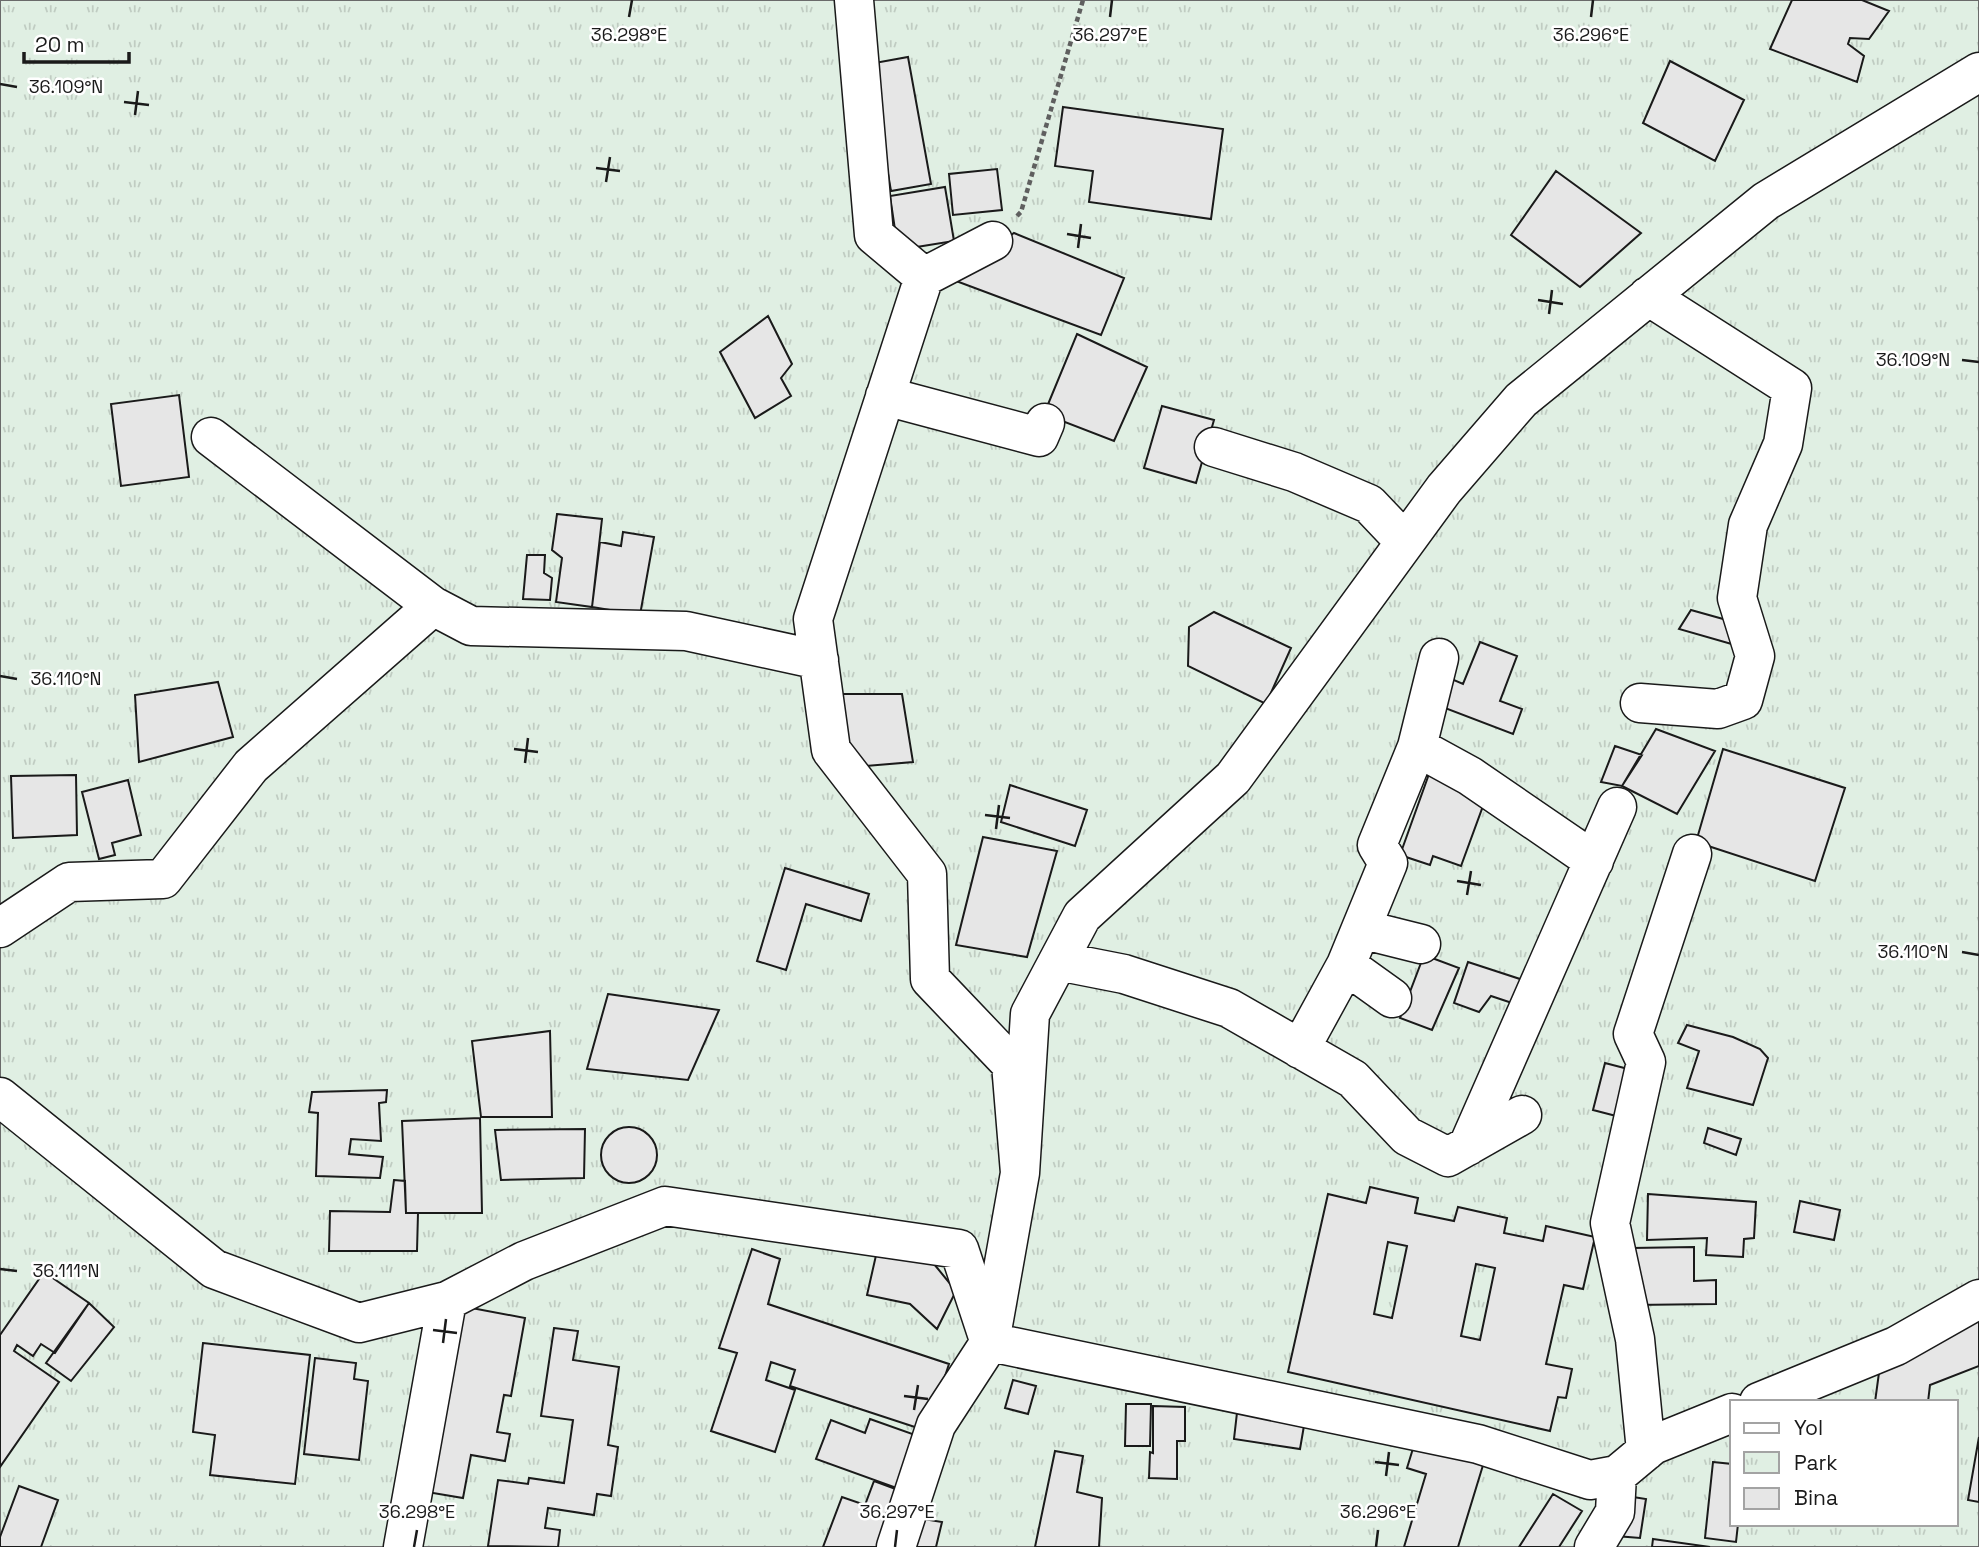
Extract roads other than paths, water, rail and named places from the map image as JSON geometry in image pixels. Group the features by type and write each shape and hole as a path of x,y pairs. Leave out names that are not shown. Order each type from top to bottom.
{"street":[{"path":"854,0 874,235 924,277"},
{"path":"896,1547 936,1424 990,1342 1020,1173 1030,1014 1082,916 1233,778 1444,489 1521,400 1766,201 1979,72"},
{"path":"993,241 924,277 813,619 831,750 927,874 930,979 1011,1064 1020,1173"},
{"path":"1640,703 1718,709 1743,700 1755,656 1737,598 1748,525 1783,444 1792,388 1648,296"},
{"path":"885,396 1039,438 1045,423"},
{"path":"211,437 433,606 471,626 686,631 819,660"},
{"path":"1214,447 1294,472 1369,504 1405,542"},
{"path":"0,928 69,882 163,879 251,766 433,606"},
{"path":"1300,1049 1346,965 1388,863 1377,845 1417,747 1438,658"},
{"path":"1417,747 1470,776 1594,861"},
{"path":"1468,1146 1618,807"},
{"path":"1594,1547 1615,1512 1632,1463 1636,1339 1609,1223 1647,1062 1633,1034 1692,854"},
{"path":"1360,929 1421,944"},
{"path":"1058,961 1124,974 1229,1009 1353,1079 1407,1136 1448,1157 1522,1115"},
{"path":"1346,965 1392,998"},
{"path":"0,1097 214,1269 359,1323 447,1301 524,1261 665,1206 959,1250 990,1342"},
{"path":"1764,1400 1896,1346 1979,1299"},
{"path":"403,1547 447,1301"},
{"path":"990,1342 1479,1444 1590,1480 1632,1463 1653,1445 1730,1414"}]}
